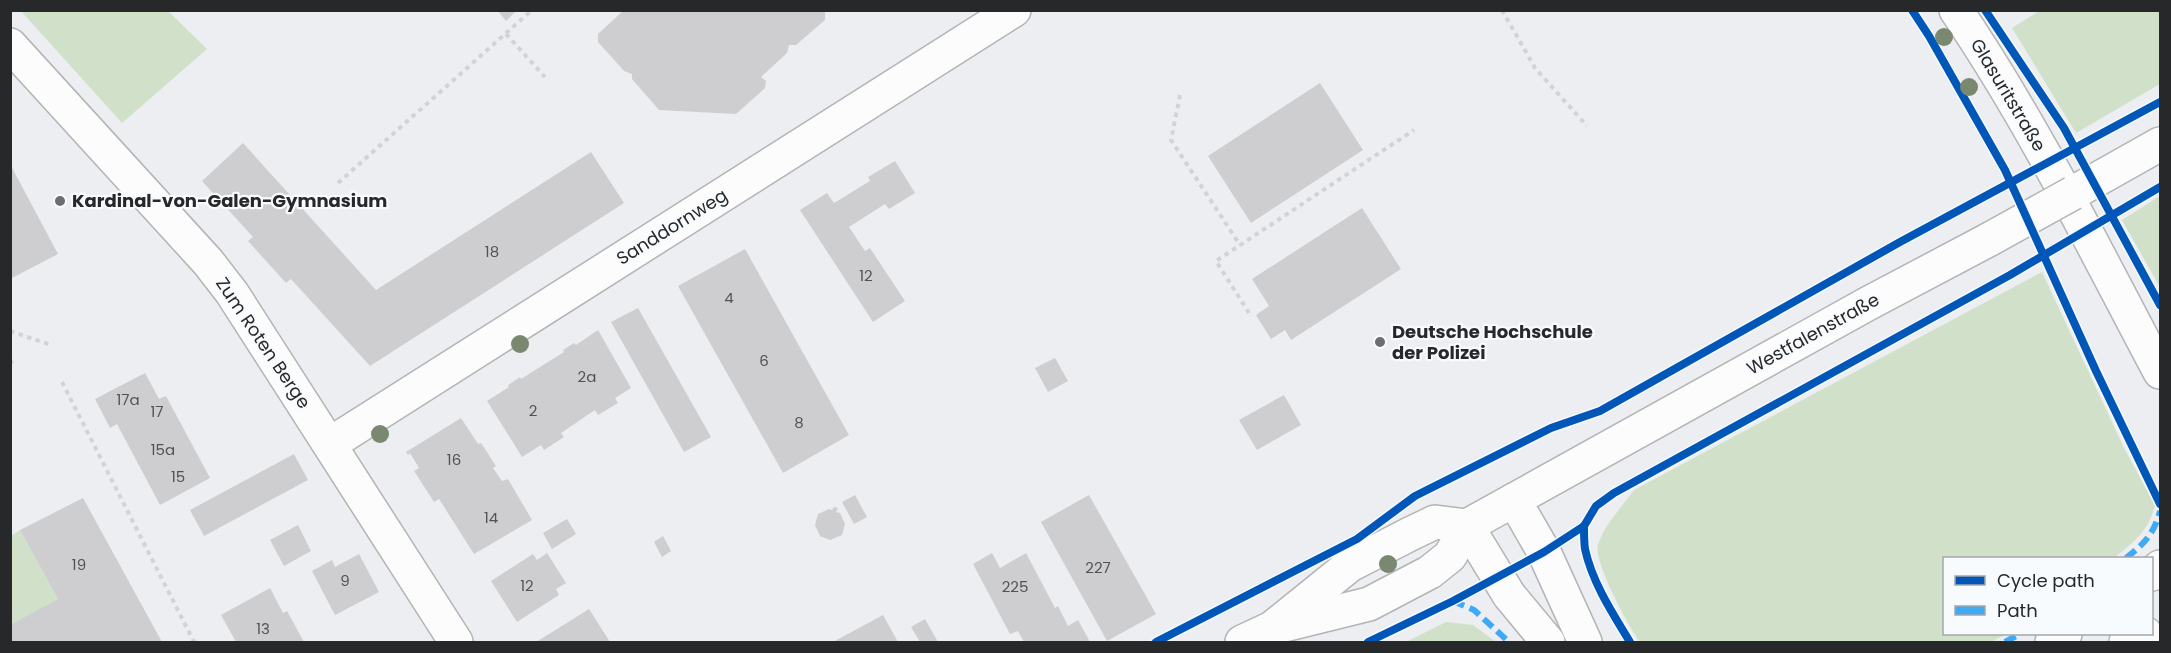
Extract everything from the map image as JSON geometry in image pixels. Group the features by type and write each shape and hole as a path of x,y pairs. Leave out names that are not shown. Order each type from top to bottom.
{"main road":[{"name":"Sanddornweg","path":"330,444 1014,10"},
{"name":"Glasuritstraße","path":"1956,10 2001,79 2160,372"},
{"name":"Zum Roten Berge","path":"10,45 208,262 232,293 456,642"},
{"name":"Westfalenstraße","path":"1467,526 2160,144"},
{"path":"1514,500 1544,552 1585,642"},
{"path":"1272,628 1350,565 1435,522 1467,526"},
{"path":"1242,642 1272,628 1369,604 1430,572 1450,556 1467,526"},
{"path":"1467,526 1509,595 1548,642"},
{"path":"2126,642 2142,635"}],"path":[{"path":"338,183 532,10"},
{"path":"1503,10 1535,68 1587,126"},
{"path":"506,34 545,77"},
{"path":"1180,95 1171,140 1240,245"},
{"path":"1248,313 1216,261 1414,130"},
{"path":"10,331 51,345"},
{"path":"10,360 13,365 10,366"},
{"path":"62,382 194,642"}],"green space":[{"path":"21,11 168,11 207,49 122,123"},
{"path":"2039,11 2160,11 2160,84 2076,133 2012,28"},
{"path":"2160,196 2160,287 2122,220"},
{"path":"2042,272 2124,448 2155,505 2144,529 2115,557 1943,557 1943,635 2004,635 1991,642 1640,642 1613,594 1598,553 1598,545 1604,530 1634,490"},
{"path":"20,530 58,599 11,625 11,536"},
{"path":"1446,622 1473,625 1496,642 1406,642"}],"building":[{"path":"497,10 517,10 506,21"},
{"path":"624,10 824,10 825,20 796,45 789,45 787,53 761,77 766,81 765,88 736,114 659,110 632,79 632,74 624,71 598,42 598,34"},
{"path":"1320,83 1363,150 1251,223 1208,156"},
{"path":"243,143 376,290 591,152 624,203 370,366 291,279 286,283 248,241 253,237 202,181"},
{"path":"895,161 915,193 889,209 885,204 849,227 865,251 870,248 905,301 873,322 800,210 827,193 834,203 870,181 868,177"},
{"path":"10,164 58,254 10,279"},
{"path":"1362,208 1401,269 1291,340 1285,330 1271,339 1256,315 1269,306 1252,279"},
{"path":"745,249 849,435 783,473 678,286"},
{"path":"638,308 711,437 684,452 611,322"},
{"path":"598,330 631,388 615,398 618,403 598,415 595,410 561,433 564,437 544,450 541,445 522,457 487,401 520,377 521,379 564,352 563,350 574,343 576,345"},
{"path":"1055,358 1068,381 1048,392 1035,368"},
{"path":"145,373 159,399 166,396 210,478 160,505 117,424 110,428 95,399"},
{"path":"1284,395 1301,425 1257,450 1239,420"},
{"path":"461,418 496,466 493,468 502,481 508,479 532,520 474,554 439,499 434,502 414,471 419,468 410,453 408,455 406,452"},
{"path":"294,454 308,480 204,536 190,510"},
{"path":"855,495 867,517 854,524 842,502"},
{"path":"1089,495 1156,614 1107,641 1041,522"},
{"path":"83,498 162,642 10,642 10,625 58,599 20,530"},
{"path":"834,507 838,508 836,512 840,513 845,524 842,535 830,540 820,536 815,525 818,514 832,510"},
{"path":"567,519 576,534 552,549 543,533"},
{"path":"298,525 311,551 284,566 270,540"},
{"path":"663,536 671,551 662,557 654,542"},
{"path":"547,553 566,583 556,589 559,595 517,622 491,581 533,554 537,560"},
{"path":"992,553 1000,568 1026,553 1055,608 1058,606 1068,626 1078,620 1090,642 1024,642 1018,631 1010,634 973,564"},
{"path":"359,554 379,592 335,615 312,571 332,560 335,567"},
{"path":"270,588 283,613 287,611 304,642 236,642 221,615"},
{"path":"589,609 610,642 536,642 570,621"},
{"path":"883,615 898,642 833,642"},
{"path":"925,619 938,642 920,642 911,627"}],"marked path":[{"path":"2127,557 2148,538 2160,511"},
{"path":"1453,601 1474,610 1509,642"},
{"path":"2005,642 2018,635"}],"cycle path":[{"path":"1912,10 2005,170 2096,371 2160,504"},
{"path":"1985,10 2064,128 2160,305"},
{"path":"1156,642 1357,539 1415,496 1551,428 1600,411 1900,242 2160,102"},
{"path":"1368,642 1453,601 1544,552 1584,526 1596,506 1614,493 2010,275 2160,187"},
{"path":"1584,526 1585,549 1593,574 1630,642"}],"place":[{"name":"Kardinal-von-Galen-Gymnasium","path":"60,201"},
{"name":"Deutsche Hochschule der Polizei","path":"1380,342"}]}
